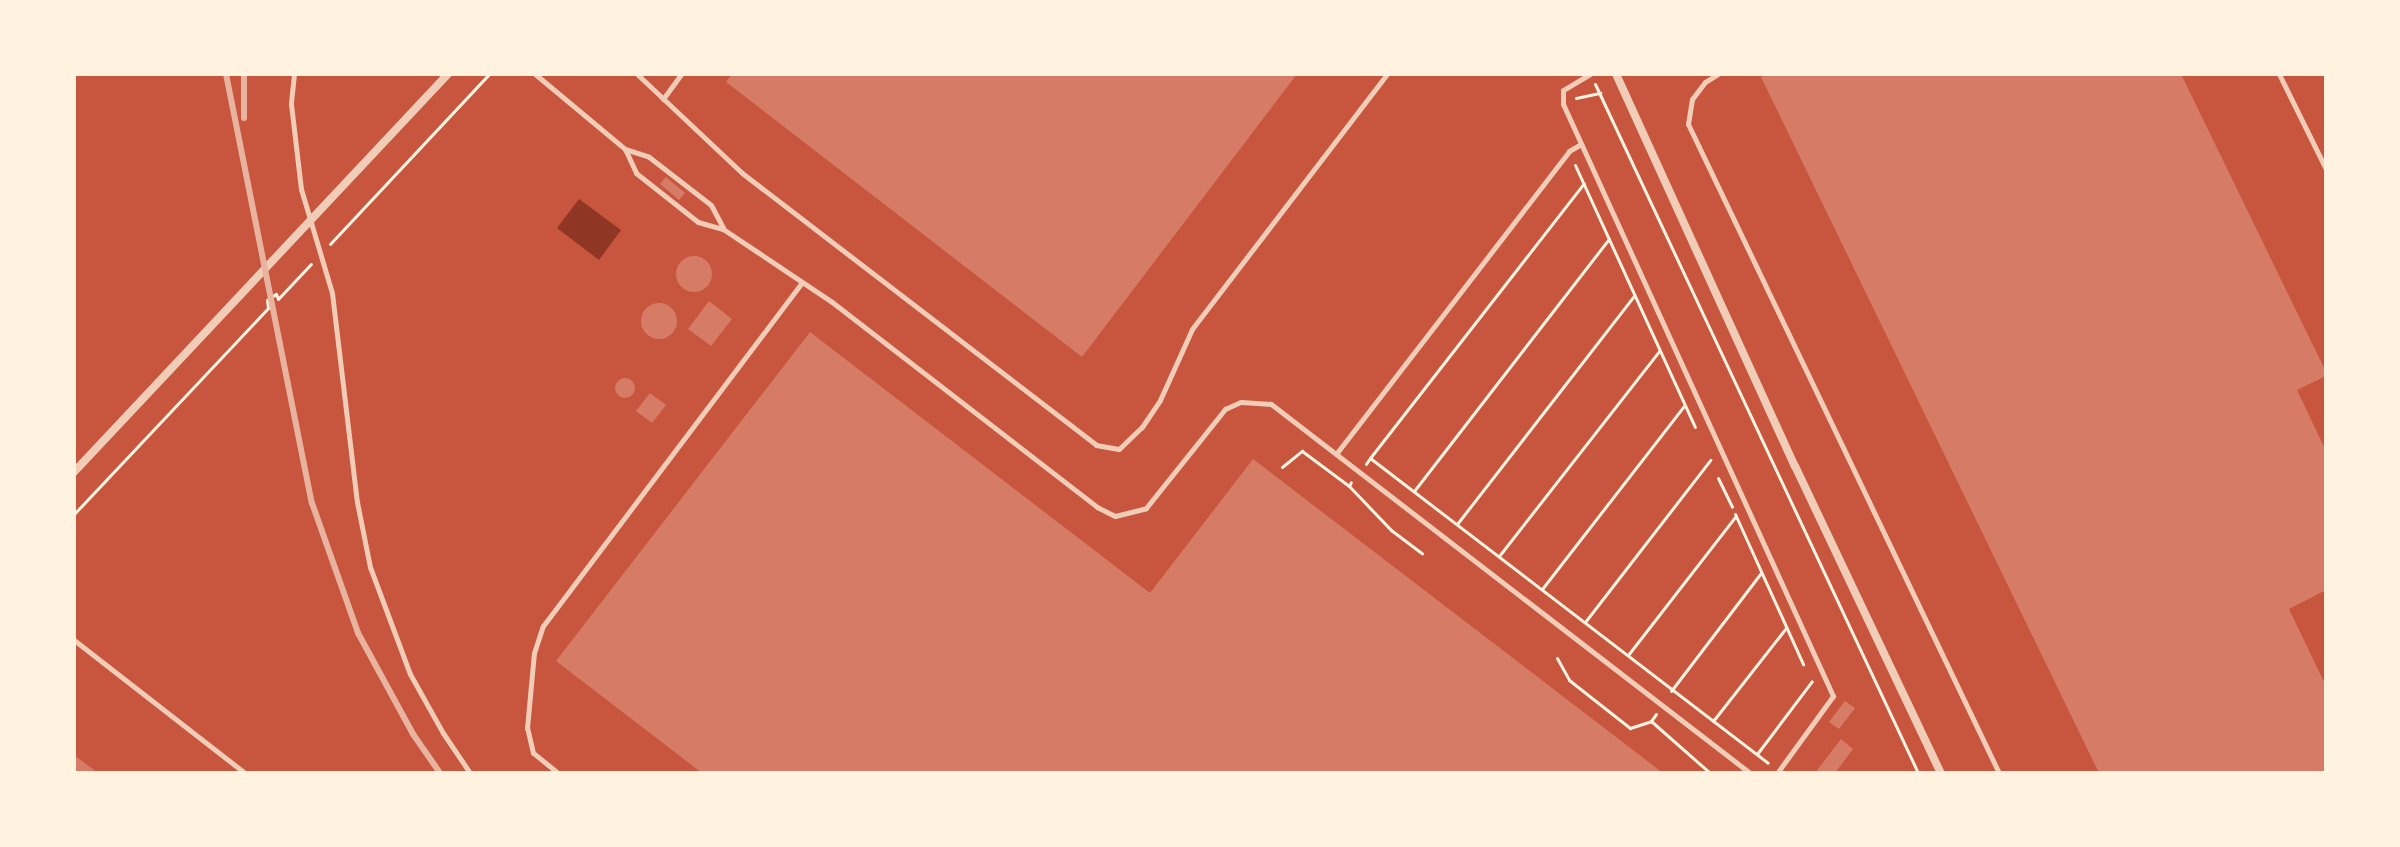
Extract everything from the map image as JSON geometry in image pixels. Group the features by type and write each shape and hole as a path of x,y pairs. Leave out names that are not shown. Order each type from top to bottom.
{"street":[{"path":"74,472 448,74"},
{"path":"1616,74 1795,466 1941,773"}],"lane":[{"path":"294,74 291,104 301,189 332,293 357,502 370,567 410,674 470,773"},
{"path":"535,74 625,149 649,157 711,205 723,229"},
{"path":"637,74 742,173 1096,445 1119,449 1142,427 1160,400 1192,329 1387,74"},
{"path":"663,99 681,74"},
{"path":"1589,74 1563,90 1563,104 1833,696 1777,773"},
{"path":"1718,74 1705,82 1692,99 1688,124 1999,773"},
{"path":"2279,74 2326,169"},
{"path":"1336,454 1569,151 1581,144"},
{"path":"625,149 636,173 698,222 723,229 832,302 1097,507 1115,516 1146,508 1225,409 1241,402 1271,404 1750,773"},
{"path":"558,773 533,753 527,728 534,653 543,626 801,284"},
{"path":"74,640 245,773"}],"path":[{"path":"74,514 268,308 267,300 276,294 278,299 489,74"},
{"path":"1589,74 1602,93 1918,773"},
{"path":"1586,94 1602,93"},
{"path":"1370,458 1584,183"},
{"path":"1414,491 1609,239"},
{"path":"1457,524 1634,296"},
{"path":"1499,556 1660,350"},
{"path":"1542,589 1685,405"},
{"path":"1585,622 1710,460"},
{"path":"1349,486 1391,530 1422,553"},
{"path":"1628,655 1736,516"},
{"path":"1557,658 1569,680 1630,728 1651,721 1761,573"},
{"path":"1713,721 1786,628"},
{"path":"1757,754 1812,683"},
{"path":"1651,721 1710,773"}],"shaded area":[{"path":"579,199 621,230 599,260 557,228"}],"building":[{"path":"732,74 1297,74 1082,357 726,82"},
{"path":"1768,74 2181,74 2326,372 2326,376 2297,390 2326,451 2326,590 2289,609 2326,686 2326,773 2099,773 1761,77"},
{"path":"666,177 685,193 679,200 660,184"},
{"path":"694,256 706,262 712,274 706,286 694,292 682,286 676,274 682,262"},
{"path":"709,301 732,319 711,346 688,329"},
{"path":"659,303 671,309 677,321 671,333 659,339 647,333 641,321 647,309"},
{"path":"810,332 1150,593 1253,459 1663,773 702,773 556,661"},
{"path":"625,378 632,381 635,388 632,395 625,398 618,395 615,388 618,381"},
{"path":"650,393 666,405 652,423 636,411"},
{"path":"1845,701 1855,708 1839,729 1829,722"},
{"path":"1841,739 1853,749 1835,773 1815,773"},
{"path":"74,755 98,773 74,773"}],"railway":[{"path":"226,74 312,503 358,633 413,734 440,773"},
{"path":"244,74 244,118"}]}
